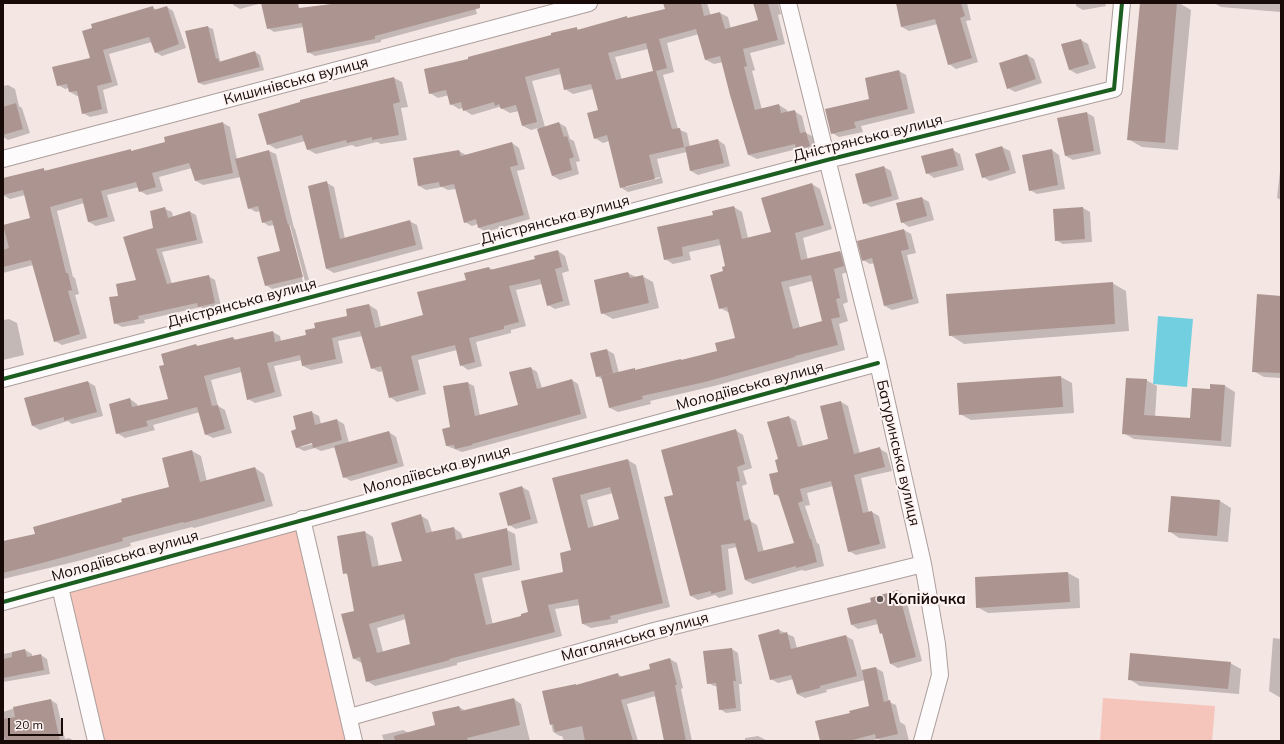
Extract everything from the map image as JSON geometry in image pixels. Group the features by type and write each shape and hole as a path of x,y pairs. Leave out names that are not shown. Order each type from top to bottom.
{"street":[{"name":"Кишинівська вулиця","path":"3,159 589,3"},
{"name":"Батуринська вулиця","path":"788,3 878,363 922,564 937,644 940,675 922,741"},
{"name":"Дністрянська вулиця","path":"3,379 827,160 1114,89 1122,3"},
{"name":"Молодіївська вулиця","path":"3,602 302,519 878,363"},
{"path":"302,519 350,717 354,741"},
{"name":"Магалянська вулиця","path":"350,717 654,631 922,564"},
{"path":"60,587 96,741"}],"shaded area":[{"path":"302,519 355,741 96,741 59,586"},
{"path":"1103,698 1215,706 1212,741 1100,741"}],"water":[{"path":"1158,316 1193,319 1187,387 1153,384"}],"building":[{"path":"261,3 298,3 299,8 340,3 480,3 480,8 375,36 375,39 307,53 302,23 267,29"},
{"path":"663,3 701,3 704,16 720,12 725,29 758,20 753,3 768,3 778,40 743,49 747,66 744,67 755,110 779,104 781,113 795,110 800,133 806,132 810,146 796,150 795,144 748,155 720,56 705,60 696,29 659,39 667,68 656,71 672,129 680,128 684,147 649,155 655,179 620,188 607,135 594,139 587,113 598,110 591,84 564,90 559,68 525,77 537,122 522,126 516,105 501,109 499,104 495,106 494,102 463,111 461,102 450,105 446,90 429,94 424,69 468,59 468,57 551,35 551,33 577,27 577,30 627,16 627,18 665,9","holes":["646,43 653,71 616,80 608,53"]},
{"path":"896,3 961,3 965,16 960,18 972,58 948,65 935,19 901,27"},
{"path":"1140,3 1177,3 1165,143 1127,140"},
{"path":"153,6 154,10 167,6 179,44 155,53 149,37 103,50 112,82 97,86 102,109 82,114 77,91 69,92 67,84 57,86 52,67 90,58 82,31 92,28 91,24"},
{"path":"208,26 216,59 218,58 219,62 255,51 260,67 198,83 185,31"},
{"path":"1081,39 1089,64 1069,70 1061,44"},
{"path":"1027,54 1036,79 1007,89 999,63"},
{"path":"899,70 908,109 854,122 856,128 831,134 825,109 869,99 865,78"},
{"path":"394,77 400,102 393,104 399,135 372,140 372,137 347,143 346,140 307,150 302,135 267,145 258,114 300,102 300,100"},
{"path":"16,103 23,129 3,135 3,107"},
{"path":"1087,112 1094,151 1065,156 1057,118"},
{"path":"223,122 233,173 195,181 189,163 152,173 156,187 139,192 136,182 101,191 108,217 88,222 82,198 50,207 66,273 68,273 72,290 68,291 80,334 54,342 31,260 3,267 3,250 9,248 3,225 30,218 23,190 3,195 3,178 44,168 44,171 131,149 131,151 165,142 164,137"},
{"path":"559,122 564,137 567,136 574,157 569,159 572,170 552,176 537,129"},
{"path":"718,139 724,163 690,171 685,147"},
{"path":"512,142 518,165 510,167 524,215 478,228 476,219 464,223 454,184 440,187 439,182 418,186 413,158 459,150 461,156"},
{"path":"1002,146 1010,170 982,178 975,154"},
{"path":"953,148 958,166 926,174 921,156"},
{"path":"1052,149 1058,185 1029,191 1022,155"},
{"path":"269,150 303,277 265,286 257,257 280,251 272,220 262,223 258,206 248,209 235,159"},
{"path":"884,166 892,196 863,204 855,174"},
{"path":"327,181 340,239 410,220 416,245 326,269 308,186"},
{"path":"812,183 824,225 795,233 801,260 840,251 844,266 834,269 840,298 836,299 840,317 831,319 838,345 705,382 642,396 643,399 609,408 601,376 635,368 635,370 717,351 715,343 735,338 727,307 719,309 710,275 723,271 722,267 725,266 719,239 682,247 683,256 664,260 657,227 713,215 712,211 734,206 742,239 771,232 761,198","holes":["811,275 822,321 793,329 781,282"]},
{"path":"922,197 927,216 901,223 896,203"},
{"path":"165,207 168,218 190,211 197,240 156,249 167,284 209,275 215,303 198,307 197,303 138,316 139,319 114,324 109,297 118,296 116,284 136,280 123,237 153,228 150,211"},
{"path":"1083,207 1085,239 1055,241 1053,209"},
{"path":"904,229 909,249 901,251 913,299 884,306 872,258 862,261 857,241"},
{"path":"558,250 562,267 555,269 563,301 547,306 540,279 509,286 519,322 504,326 504,329 469,338 475,362 460,366 455,345 411,356 419,390 389,398 381,366 371,369 360,331 332,338 336,359 302,366 300,355 267,363 275,392 247,400 240,367 204,376 212,406 218,405 225,429 205,435 197,407 146,421 148,426 116,434 109,404 130,398 132,407 168,399 159,366 164,365 161,354 196,344 197,346 233,337 234,340 273,331 275,342 306,335 305,330 315,328 314,323 347,316 346,309 369,304 375,328 423,315 417,292 466,280 464,273 489,267 490,270 535,259 534,256"},
{"path":"628,272 630,278 643,275 649,303 601,314 594,280"},
{"path":"1113,282 1115,324 949,336 946,294"},
{"path":"1257,294 1281,296 1281,373 1252,372"},
{"path":"607,349 613,373 596,377 590,353"},
{"path":"531,367 537,389 572,379 581,414 472,445 455,449 454,445 446,446 442,429 450,427 443,386 468,382 475,416 518,405 509,372"},
{"path":"1061,376 1063,407 959,415 957,383"},
{"path":"1126,378 1147,379 1144,415 1190,418 1192,388 1210,389 1210,384 1225,385 1221,441 1122,434"},
{"path":"88,381 97,412 64,421 64,417 32,426 24,398"},
{"path":"841,401 854,454 880,447 885,467 854,475 863,513 872,511 880,544 848,552 831,481 800,489 803,501 798,503 811,539 817,562 796,568 796,566 745,580 735,543 721,545 726,590 711,594 711,591 690,596 664,497 673,495 661,450 736,429 745,464 737,467 740,481 736,482 744,521 750,519 758,552 794,543 778,494 774,495 769,474 778,472 775,460 778,459 767,422 789,416 798,447 828,439 820,406"},
{"path":"312,411 315,425 337,419 342,440 313,448 312,443 296,448 291,431 296,429 293,416"},
{"path":"389,431 398,463 343,478 334,446"},
{"path":"192,450 200,482 255,467 265,501 122,538 123,541 3,573 3,541 35,534 33,527 122,502 121,499 169,487 162,458"},
{"path":"628,459 663,603 610,616 611,619 582,624 578,599 548,605 555,632 366,682 360,657 353,659 341,614 354,611 347,573 343,574 337,536 365,531 372,567 402,561 391,523 421,514 426,533 454,527 456,540 507,528 512,565 474,574 486,625 521,616 521,614 528,612 521,581 563,572 560,553 571,550 552,478","holes":["610,487 619,519 588,528 580,495","404,614 410,644 377,653 369,624"]},
{"path":"522,486 531,519 508,526 499,493"},
{"path":"1171,496 1220,500 1217,536 1168,532"},
{"path":"1068,572 1070,602 976,608 975,577"},
{"path":"898,590 916,657 890,664 882,633 880,634 876,619 851,625 847,608 871,602 870,598"},
{"path":"779,629 780,634 787,632 791,649 846,635 857,676 797,694 791,675 770,680 758,635"},
{"path":"732,648 736,681 733,681 736,708 719,710 716,683 707,684 703,651"},
{"path":"25,649 27,657 41,654 44,670 3,678 3,659 12,657 12,652"},
{"path":"1130,653 1231,662 1228,689 1128,680"},
{"path":"670,658 677,685 675,685 686,741 664,741 654,691 621,700 633,741 585,741 582,726 555,732 553,724 550,725 542,691 576,685 618,673 619,677 650,669 649,664"},
{"path":"876,667 884,702 890,700 898,734 876,739 875,734 849,741 820,741 815,721 850,713 849,711 869,706 862,670"},
{"path":"514,698 520,725 467,738 468,741 395,741 394,736 435,725 432,712 459,706 461,711"},
{"path":"51,699 60,741 5,741 3,719 15,717 13,707"}],"cycle path":[{"path":"3,379 827,160 1114,89 1122,3"},
{"path":"3,602 878,363"}],"place":[{"name":"Копійочка","path":"880,599"}]}
